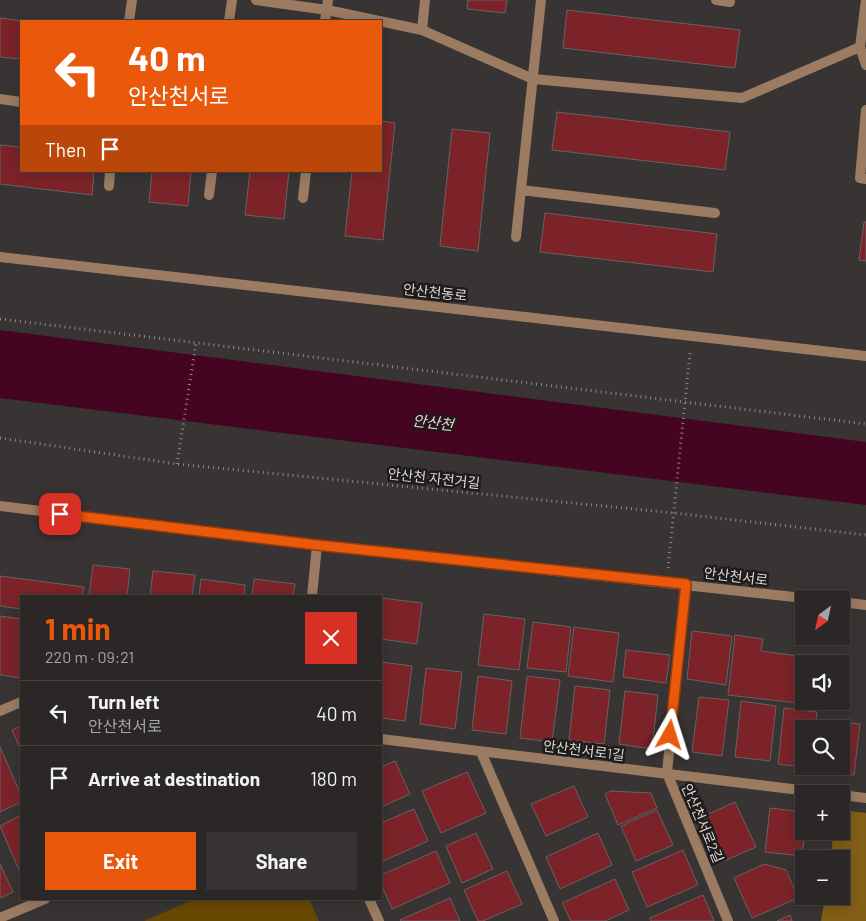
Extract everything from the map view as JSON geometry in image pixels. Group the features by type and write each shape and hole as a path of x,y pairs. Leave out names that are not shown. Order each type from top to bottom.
{"street":[{"path":"129,20 132,0"},
{"path":"229,20 232,0"},
{"path":"256,0 327,5 422,30 533,79 742,98 860,48"},
{"path":"422,30 425,0"},
{"path":"516,238 541,0"},
{"path":"716,0 730,2"},
{"path":"866,0 860,48 866,65"},
{"path":"325,20 327,5"},
{"path":"0,99 20,102"},
{"path":"866,110 860,178 866,179"},
{"path":"109,186 110,172"},
{"path":"209,194 212,172"},
{"path":"303,198 306,172"},
{"path":"521,190 715,213"},
{"name":"안산천동로","path":"0,256 866,356"},
{"name":"안산천서로","path":"0,506 317,545 795,597"},
{"path":"312,595 317,545"},
{"name":"안산천서로2길","path":"686,584 667,773 728,921"},
{"path":"850,603 866,605"},
{"path":"0,711 20,702"},
{"name":"안산천서로1길","path":"382,740 795,789"},
{"path":"481,752 554,921"},
{"path":"850,796 866,798"},
{"path":"0,918 43,900"},
{"path":"369,900 378,921"}],"path":[{"path":"0,319 866,424"},
{"path":"667,582 692,335"},
{"path":"177,464 196,343"},
{"name":"안산천 자전거길","path":"0,438 177,464 674,513 866,535"}],"shaded area":[{"path":"850,811 866,813 866,921 821,921 824,905 850,905 850,850 831,850 833,840 850,840"},
{"path":"193,900 309,900 319,921 144,921"}],"water":[{"name":"안산천","path":"0,330 866,442 866,505 0,398"}],"building":[{"path":"468,0 507,0 505,13 467,9"},
{"path":"567,10 740,30 735,68 563,48"},
{"path":"0,18 20,21 20,59 0,57"},
{"path":"557,112 730,132 725,170 552,150"},
{"path":"382,121 395,123 383,240 345,236 352,172 382,172"},
{"path":"452,129 490,133 478,251 440,246"},
{"path":"0,145 20,147 20,172 94,172 92,195 0,184"},
{"path":"152,172 191,172 188,206 149,202"},
{"path":"250,172 289,172 284,219 245,215"},
{"path":"545,213 717,234 713,272 540,252"},
{"path":"864,222 866,222 866,261 859,260"},
{"path":"93,565 130,569 127,595 89,595"},
{"path":"153,571 195,575 192,595 150,595"},
{"path":"0,576 84,587 82,595 20,595 20,609 0,606"},
{"path":"201,579 245,585 244,595 199,595"},
{"path":"254,579 295,584 293,595 252,595"},
{"path":"382,598 422,603 417,644 382,639"},
{"path":"484,614 525,619 519,670 478,665"},
{"path":"0,616 20,619 20,678 0,675"},
{"path":"533,622 571,627 566,672 527,668"},
{"path":"574,627 619,633 613,682 568,676"},
{"path":"692,631 732,636 726,685 687,679"},
{"path":"735,635 763,639 761,651 795,656 795,703 728,695"},
{"path":"626,650 670,655 666,683 623,677"},
{"path":"382,662 412,666 405,721 382,718"},
{"path":"426,668 462,672 455,729 420,724"},
{"path":"478,676 512,681 506,734 472,730"},
{"path":"527,676 560,680 552,742 520,738"},
{"path":"575,686 610,690 604,744 569,740"},
{"path":"625,691 658,695 652,749 619,744"},
{"path":"699,697 729,700 722,756 692,752"},
{"path":"741,701 776,706 770,761 735,757"},
{"path":"784,708 817,712 816,720 795,720 795,766 778,764"},
{"path":"850,723 860,724 854,775 850,775"},
{"path":"20,726 20,748 12,730"},
{"path":"0,747 20,793 20,802 0,812"},
{"path":"395,761 410,794 382,807 382,767"},
{"path":"467,772 486,813 441,833 422,791"},
{"path":"574,786 588,817 546,836 531,804"},
{"path":"611,791 651,793 657,808 618,825 605,794"},
{"path":"735,802 756,847 724,861 704,816"},
{"path":"770,808 795,811 795,840 804,840 803,850 795,850 795,855 765,852"},
{"path":"414,809 428,841 382,862 382,823"},
{"path":"657,810 673,845 636,861 621,826"},
{"path":"20,816 20,873 0,826"},
{"path":"476,833 493,869 462,883 446,846"},
{"path":"598,833 612,865 560,889 546,857"},
{"path":"683,850 698,885 647,907 632,872"},
{"path":"436,851 450,883 392,909 382,886 382,875"},
{"path":"0,864 13,892 0,898"},
{"path":"764,864 786,870 795,891 795,899 752,918 734,878"},
{"path":"507,871 522,904 483,921 478,921 464,890"},
{"path":"615,879 629,910 605,921 571,921 562,903"},
{"path":"703,895 714,921 651,921 650,918"},
{"path":"450,898 460,921 400,920"},
{"path":"790,915 792,921 777,921"}],"route":[{"path":"60,514 317,545 686,584 670,735"}]}
